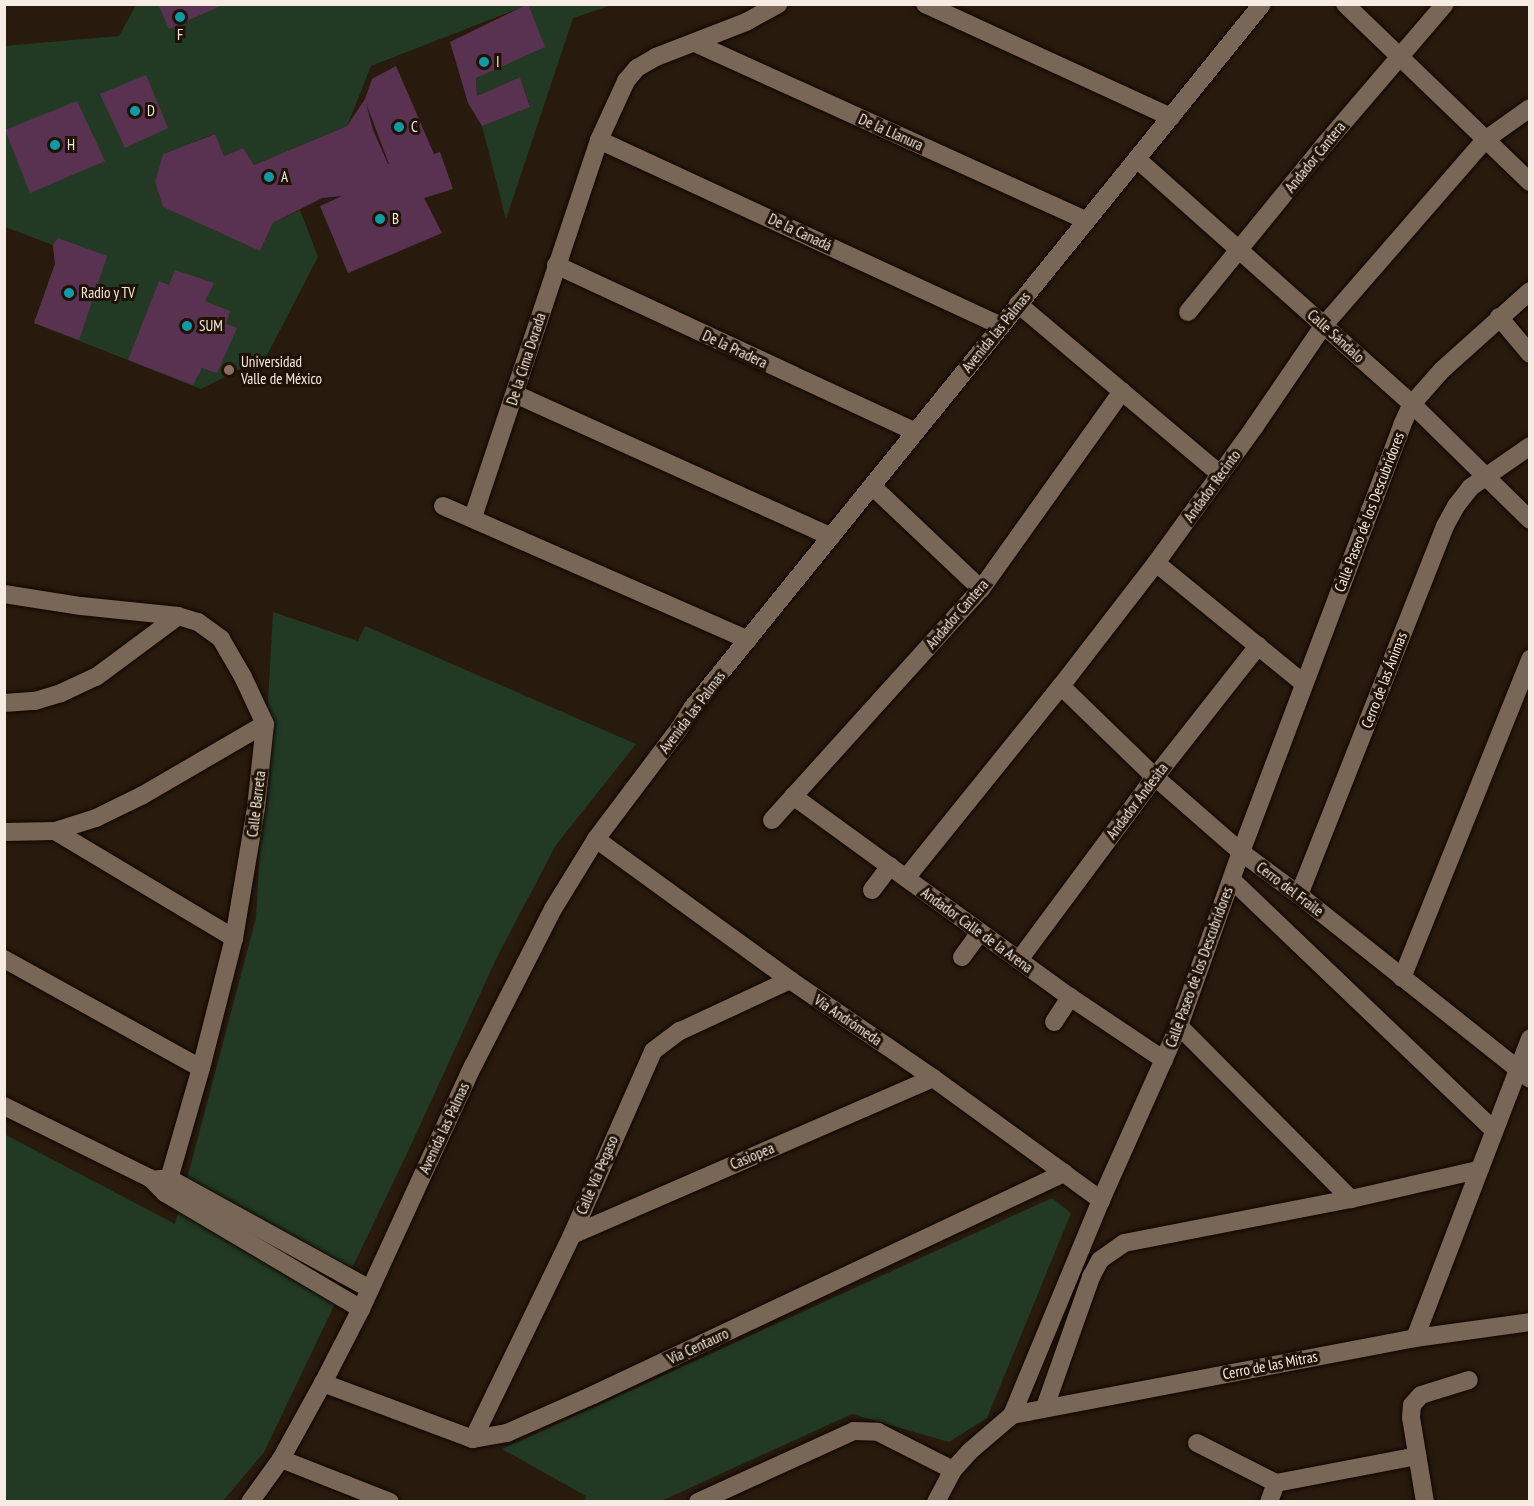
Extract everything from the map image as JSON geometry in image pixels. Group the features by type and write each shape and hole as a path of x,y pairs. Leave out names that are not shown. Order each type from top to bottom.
{"street":[{"name":"De la Cima Dorada","path":"473,517 555,265 599,140 626,81 637,68 656,57 756,17 778,4"},
{"path":"926,4 1171,117"},
{"name":"Avenida las Palmas","path":"250,1502 281,1459 323,1383 361,1309 478,1055 553,909 596,839 679,729 693,706 1262,4"},
{"path":"1345,4 1530,182"},
{"name":"Andador Cantera","path":"1188,312 1445,4"},
{"name":"De la Llanura","path":"695,43 1086,220"},
{"name":"Andador Recinto","path":"906,878 1062,686 1156,563 1324,325 1485,140 1530,108"},
{"name":"De la Canadá","path":"599,140 1001,326"},
{"name":"Calle Sándalo","path":"1137,159 1412,404 1530,520"},
{"name":"De la Pradera","path":"555,265 915,432"},
{"path":"1412,404 1443,370 1530,291"},
{"path":"1018,304 1220,474"},
{"path":"1499,317 1530,354"},
{"name":"Andador Cantera","path":"772,820 981,589 1122,391"},
{"path":"515,393 831,537"},
{"name":"Calle Paseo de los Descubridores","path":"936,1502 953,1470 981,1440 1012,1415 1101,1200 1179,1026 1303,683 1412,404"},
{"name":"Cerro de las Ánimas","path":"1299,895 1440,536 1456,506 1471,487 1530,446"},
{"path":"872,486 981,589"},
{"path":"443,506 473,517 748,640"},
{"path":"1156,563 1303,683"},
{"path":"4,594 81,606 178,616 198,622 221,639 243,677 265,724 143,795 96,818 55,831 4,832"},
{"path":"4,704 52,696 96,677 178,616"},
{"name":"Andador Andesita","path":"1019,960 1155,777 1258,646"},
{"path":"1402,978 1530,659"},
{"name":"Cerro del Fraile","path":"1062,686 1155,777 1240,852 1299,895 1524,1074"},
{"name":"Calle Barreta","path":"168,1186 234,938 256,808 265,724"},
{"name":"Andador Calle de la Arena","path":"793,796 1070,997 1164,1060"},
{"path":"55,831 234,938"},
{"name":"Vía Andrómeda","path":"596,839 790,980 933,1078 1101,1200"},
{"path":"872,890 890,866"},
{"path":"1232,880 1494,1130"},
{"path":"962,957 980,932"},
{"path":"4,959 201,1068"},
{"name":"Calle Vía Pegaso","path":"473,1439 572,1235 653,1051 680,1031 790,980"},
{"path":"1054,1022 1070,997"},
{"path":"1179,1026 1351,1199"},
{"path":"1415,1338 1494,1130 1524,1074 1530,1038"},
{"name":"Casiopea","path":"572,1235 933,1078"},
{"path":"4,1106 370,1289"},
{"path":"1045,1407 1091,1277 1100,1260 1124,1243 1351,1199 1478,1170"},
{"name":"Vía Centauro","path":"473,1439 507,1433 558,1412 1064,1173"},
{"path":"168,1186 361,1309"},
{"name":"Cerro de las Mitras","path":"1012,1415 1415,1338 1530,1322"},
{"path":"1425,1502 1411,1410 1414,1400 1425,1393 1469,1380"},
{"path":"323,1383 473,1439"},
{"path":"698,1502 844,1434 862,1430 878,1432 953,1470"},
{"path":"1197,1443 1276,1483 1417,1456"},
{"path":"281,1459 390,1502"},
{"path":"1269,1502 1276,1483"}],"green space":[{"path":"136,5 527,5 371,66 347,126 254,165 243,148 224,156 214,134 163,154 155,182 163,207 260,251 273,223 300,210 318,257 267,355 201,389 34,323 55,264 53,245 5,227 4,46 119,36"},
{"path":"528,5 612,5 573,18 506,219 482,126 530,106 520,77 477,96 476,78"},
{"path":"273,612 358,641 365,626 636,744 556,845 497,957 410,1147 264,1452 223,1501 5,1501 4,1134 175,1224 256,918"},
{"path":"1052,1198 1071,1213 987,1418 949,1442 852,1414 659,1502 585,1501 586,1496 502,1449"}],"building":[{"name":"F","path":"158,4 225,4 169,29"},
{"name":"I","path":"528,4 545,47 476,78 477,96 520,77 530,107 482,126 468,103 450,42"},
{"path":"396,66 434,154 440,152 453,189 424,198 442,233 348,273 320,206 342,196 322,198 273,223 260,251 163,207 155,182 163,154 215,134 224,156 243,148 254,165 347,126 365,99 372,79","holes":["366,103 389,164 373,130"]},
{"name":"D","path":"146,75 168,128 125,148 100,94"},
{"name":"H","path":"77,101 105,161 30,193 5,130"},
{"name":"Radio y TV","path":"58,238 107,256 79,340 34,323 55,264 53,245"},
{"name":"SUM","path":"175,270 214,283 205,301 230,311 226,324 237,328 217,373 202,368 193,385 128,360 159,281 169,285"}],"place":[{"name":"F","path":"180,17"},
{"name":"I","path":"484,62"},
{"name":"D","path":"135,111"},
{"name":"C","path":"399,127"},
{"name":"H","path":"55,145"},
{"name":"A","path":"269,177"},
{"name":"B","path":"380,219"},
{"name":"Radio y TV","path":"69,293"},
{"name":"SUM","path":"187,326"},
{"name":"Universidad Valle de México","path":"229,370"}]}
